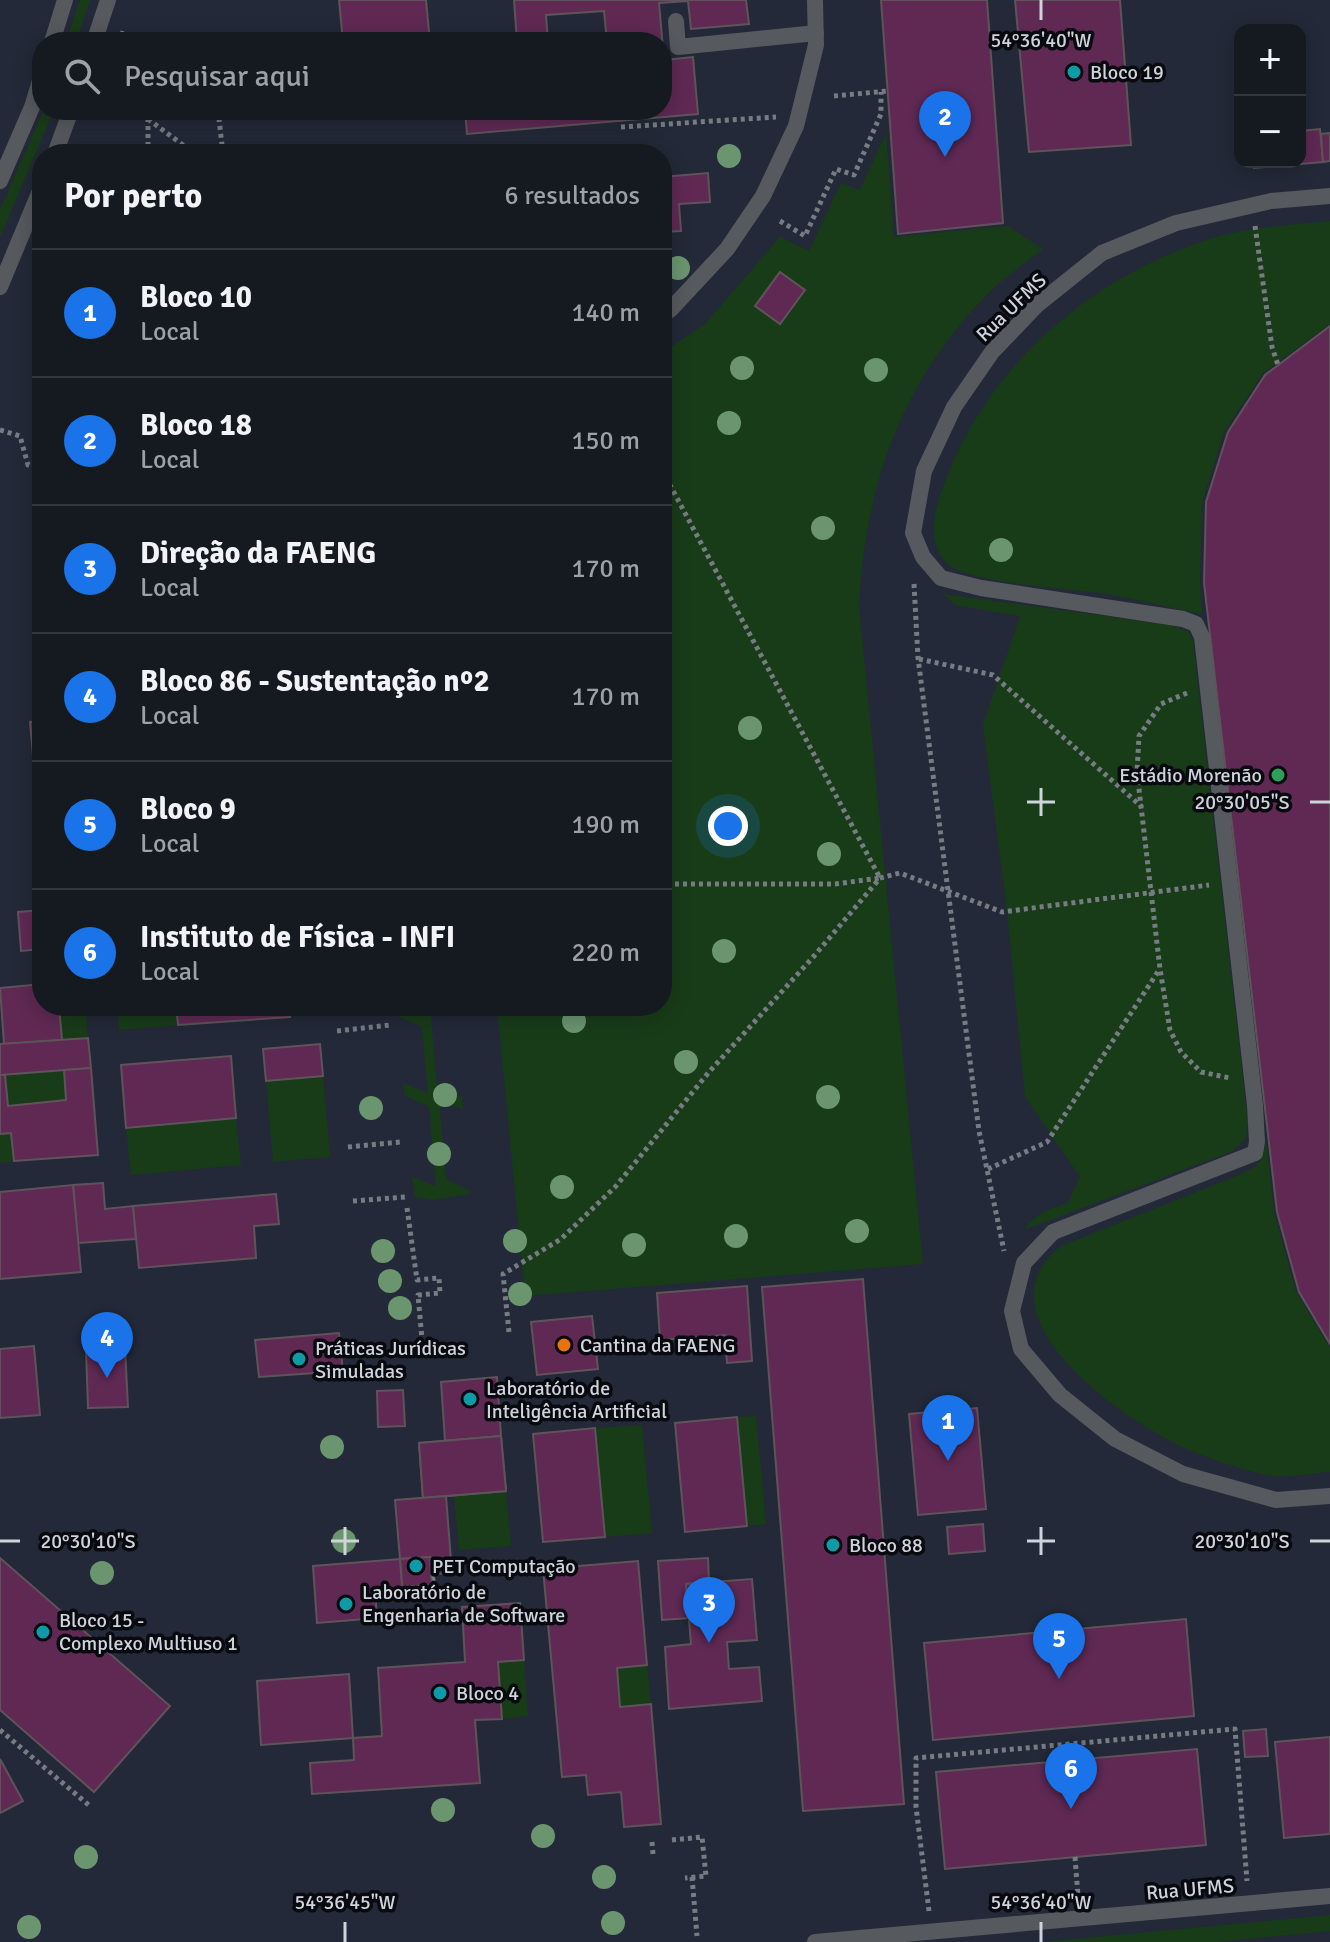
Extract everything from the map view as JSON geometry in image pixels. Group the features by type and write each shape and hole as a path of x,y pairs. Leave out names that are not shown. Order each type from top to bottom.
{"lane":[{"path":"55,32 65,0"},
{"path":"97,32 108,0"},
{"path":"672,308 727,249 763,196 796,126 816,45 815,0"},
{"path":"676,21 678,47 816,33"},
{"path":"0,181 32,107"},
{"path":"59,144 67,120"},
{"name":"Rua UFMS","path":"1330,196 1254,205 1176,223 1102,253 1037,305 992,352 954,407 924,471 913,533 923,557 941,578 981,588 1183,619 1196,624 1202,637 1255,1105 1255,1153 1053,1232 1024,1263 1012,1311 1021,1349 1060,1395 1115,1439 1183,1474 1276,1500 1330,1496"},
{"path":"0,287 32,210"},
{"name":"Rua UFMS","path":"815,1942 1330,1896"}],"path":[{"path":"780,221 805,236 836,169 854,175 881,114 884,92 834,96"},
{"path":"621,127 773,116 796,126"},
{"path":"148,120 148,144"},
{"path":"149,120 182,144"},
{"path":"219,120 222,144"},
{"path":"1254,205 1256,240 1272,347 1278,365"},
{"path":"0,430 20,436 28,465 32,466"},
{"path":"672,489 880,878"},
{"path":"914,583 918,658 979,1131 1006,1264"},
{"path":"918,658 993,675 1142,807"},
{"path":"1190,692 1161,704 1139,736 1137,772 1160,969 1170,1030 1181,1052 1201,1072 1227,1079 1238,1077"},
{"path":"672,884 835,884 900,873 1002,912 1224,883"},
{"path":"509,1332 503,1274 561,1239 616,1186 709,1072 880,878"},
{"path":"988,1169 1047,1142 1160,969"},
{"path":"337,1031 390,1025"},
{"path":"348,1147 400,1142"},
{"path":"353,1201 405,1197"},
{"path":"407,1208 417,1280 439,1278 440,1293 418,1295 422,1339"},
{"path":"931,1932 916,1807 916,1758 1235,1729 1250,1903"},
{"path":"0,1730 91,1807"},
{"path":"672,1840 702,1837 706,1876 688,1877 697,1936"},
{"path":"652,1842 653,1854"},
{"path":"1075,1857 1080,1918"}],"shaded area":[{"path":"0,0 1330,0 1330,1942 0,1942"}],"green space":[{"path":"80,0 90,0 79,32 69,32"},
{"path":"40,120 50,120 40,144 32,144 32,162 0,237 0,210"},
{"path":"886,133 894,237 1008,226 1043,249 989,293 953,333 908,404 879,480 863,563 859,606 923,1264 525,1296 498,1016 672,1016 672,346 705,324 780,237 809,251 841,183 860,190"},
{"path":"1330,221 1330,324 1263,373 1224,432 1202,502 1202,614 1107,594 998,581 959,571 948,564 936,545 934,534 936,511 946,479 965,437 990,398 1018,362 1051,329 1126,276 1167,255 1239,232"},
{"path":"943,594 1171,625 1188,632 1193,641 1248,1123 1245,1140 1230,1152 1024,1230 1043,1212 1068,1203 1080,1177 1025,1097 1007,911 983,725 1020,616 955,605"},
{"path":"60,1016 86,1016 88,1038 62,1040"},
{"path":"118,1016 177,1016 178,1025 119,1030"},
{"path":"397,1016 431,1016 437,1086 462,1097 463,1110 439,1100 446,1179 470,1191 469,1194 433,1200 415,1197 412,1176 436,1187 429,1107 405,1096 403,1083 428,1093 422,1027"},
{"path":"64,1070 66,1100 8,1106 5,1075"},
{"path":"323,1076 330,1157 273,1162 266,1081"},
{"path":"236,1118 241,1165 131,1175 126,1128"},
{"path":"11,1133 14,1161 0,1163 0,1134"},
{"path":"1266,1142 1274,1212 1296,1292 1330,1348 1330,1472 1267,1475 1211,1459 1167,1439 1101,1395 1070,1367 1047,1336 1035,1305 1038,1274 1061,1246 1239,1175 1258,1165"},
{"path":"756,1416 766,1524 747,1526 737,1417"},
{"path":"642,1425 652,1533 605,1537 595,1428"},
{"path":"506,1491 511,1546 459,1550 454,1495"},
{"path":"524,1660 528,1716 502,1719 498,1662"},
{"path":"647,1665 651,1704 620,1707 617,1668"},
{"path":"1330,1915 1330,1931 1215,1942 1043,1942"}],"building":[{"path":"339,0 426,0 429,32 342,32"},
{"path":"514,0 746,0 749,24 691,29 688,1 659,3 662,32 606,32 604,11 546,15 547,32 516,32"},
{"path":"881,0 987,0 1003,223 898,234"},
{"name":"Bloco 19","path":"1015,0 1120,0 1131,145 1029,152"},
{"path":"693,57 698,114 672,116 672,59"},
{"path":"466,120 629,120 467,134"},
{"path":"1320,129 1323,162 1306,163 1306,130"},
{"path":"1330,133 1330,161 1323,162 1321,134"},
{"path":"708,173 710,202 679,204 681,231 672,231 672,176"},
{"path":"780,272 805,290 780,324 755,306"},
{"name":"Estádio Morenão","path":"1330,326 1330,1344 1299,1292 1277,1212 1204,583 1206,502 1228,432 1265,375"},
{"path":"32,911 32,950 21,951 18,912"},
{"path":"32,985 32,1016 60,1016 62,1040 4,1044 0,988"},
{"path":"177,1016 290,1017 178,1025"},
{"path":"88,1038 91,1068 0,1075 0,1044"},
{"path":"320,1044 323,1076 266,1081 263,1049"},
{"path":"231,1056 236,1118 126,1128 121,1065"},
{"path":"91,1068 98,1155 14,1161 11,1133 0,1134 0,1075 5,1075 8,1106 66,1100 64,1070"},
{"path":"103,1183 105,1209 133,1206 136,1239 78,1243 73,1185"},
{"path":"73,1185 81,1272 0,1279 0,1192"},
{"path":"276,1194 279,1224 254,1226 256,1258 139,1268 133,1206"},
{"name":"Bloco 88","path":"863,1279 904,1804 803,1811 762,1287"},
{"path":"747,1286 752,1361 727,1363 725,1335 660,1340 657,1293"},
{"name":"Cantina da FAENG","path":"592,1316 598,1369 537,1375 531,1322"},
{"name":"Práticas Jurídicas Simuladas","path":"339,1333 343,1371 259,1377 255,1340"},
{"path":"34,1346 40,1415 0,1418 0,1349"},
{"path":"125,1348 128,1407 88,1408 86,1349"},
{"name":"Laboratório de Inteligência Artificial","path":"497,1377 501,1436 445,1441 441,1382"},
{"path":"403,1390 405,1426 378,1427 377,1391"},
{"path":"977,1408 986,1509 918,1515 909,1414"},
{"path":"737,1417 747,1526 685,1532 675,1423"},
{"path":"595,1428 605,1537 543,1542 533,1434"},
{"path":"501,1436 506,1491 423,1498 419,1443"},
{"path":"501,1436 506,1491 423,1498 419,1443"},
{"path":"446,1496 452,1573 432,1574 430,1557 400,1559 395,1500"},
{"path":"983,1524 985,1551 949,1554 947,1527"},
{"name":"PET Computação","path":"430,1557 432,1585 402,1587 400,1559"},
{"name":"Bloco 15 - Complexo Multiuso 1","path":"0,1558 170,1706 94,1792 0,1710"},
{"path":"708,1558 709,1582 686,1584 689,1618 662,1620 658,1561"},
{"name":"Laboratório de Engenharia de Software","path":"400,1559 402,1587 375,1589 377,1618 317,1623 313,1566"},
{"path":"638,1561 647,1665 617,1668 620,1707 651,1704 661,1824 624,1827 621,1792 588,1795 586,1775 562,1777 543,1569"},
{"path":"752,1579 757,1640 727,1642 729,1669 759,1667 762,1701 669,1709 665,1647 691,1644 686,1584"},
{"name":"Bloco 4","path":"520,1603 524,1660 498,1662 502,1719 475,1720 480,1783 312,1794 310,1763 354,1760 353,1738 382,1736 378,1668 465,1662 462,1607"},
{"path":"1186,1619 1194,1716 933,1740 924,1643"},
{"path":"349,1674 353,1738 261,1745 257,1681"},
{"path":"1266,1729 1268,1756 1245,1757 1243,1731"},
{"path":"1330,1737 1330,1834 1284,1838 1275,1742"},
{"path":"1197,1749 1206,1845 945,1869 936,1772"},
{"path":"0,1759 23,1801 0,1813"}],"place":[{"name":"Bloco 19","path":"1074,72"},
{"name":"Bloco 18","path":"945,157"},
{"name":"Estádio Morenão","path":"1278,775"},
{"name":"Cantina da FAENG","path":"564,1345"},
{"name":"Práticas Jurídicas Simuladas","path":"299,1359"},
{"name":"Bloco 86 - Sustentação nº2","path":"107,1378"},
{"name":"Laboratório de Inteligência Artificial","path":"470,1399"},
{"name":"Bloco 10","path":"948,1461"},
{"name":"Bloco 88","path":"833,1545"},
{"name":"PET Computação","path":"416,1566"},
{"name":"Laboratório de Engenharia de Software","path":"346,1604"},
{"name":"Bloco 15 - Complexo Multiuso 1","path":"43,1632"},
{"name":"Direção da FAENG","path":"709,1643"},
{"name":"Bloco 9","path":"1059,1679"},
{"name":"Bloco 4","path":"440,1693"},
{"name":"Instituto de Física - INFI","path":"1071,1809"}]}
